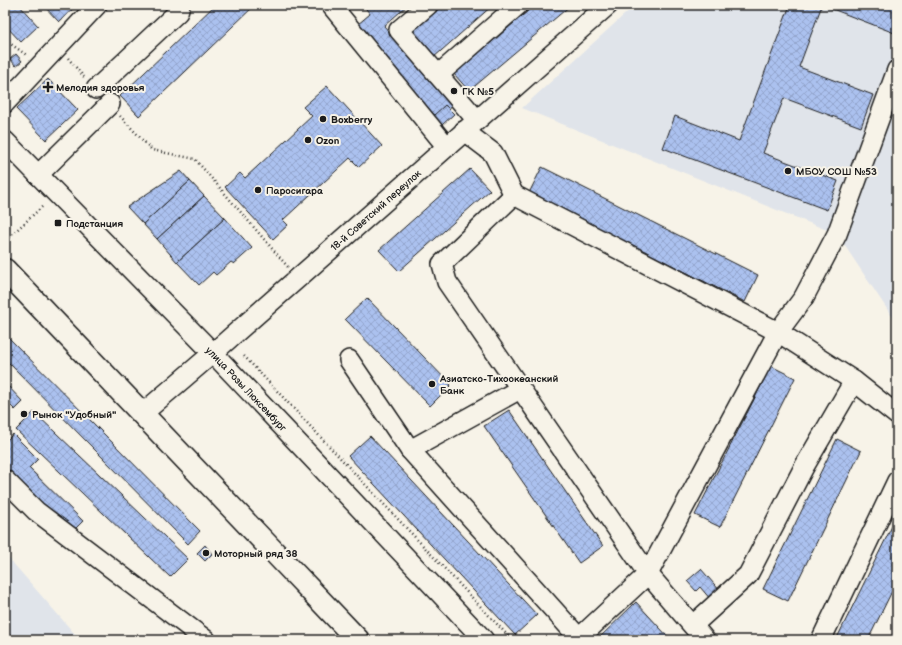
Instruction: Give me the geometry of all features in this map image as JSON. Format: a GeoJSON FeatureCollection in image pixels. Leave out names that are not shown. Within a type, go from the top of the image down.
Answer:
{"type":"FeatureCollection","features":[{"type":"Feature","properties":{"kind":"main road"},"geometry":{"type":"LineString","coordinates":[[5,270],[358,640]]}},
{"type":"Feature","properties":{"kind":"street"},"geometry":{"type":"LineString","coordinates":[[5,103],[97,5]]}},
{"type":"Feature","properties":{"kind":"street"},"geometry":{"type":"LineString","coordinates":[[96,89],[178,12],[180,5]]}},
{"type":"Feature","properties":{"kind":"street"},"geometry":{"type":"LineString","coordinates":[[331,5],[447,147]]}},
{"type":"Feature","properties":{"kind":"street"},"geometry":{"type":"LineString","coordinates":[[428,5],[400,30],[438,75],[470,125],[493,153],[514,195],[778,332],[854,382],[897,415]]}},
{"type":"Feature","properties":{"kind":"street"},"geometry":{"type":"LineString","coordinates":[[438,75],[518,5]]}},
{"type":"Feature","properties":{"kind":"street","name":"18-й Советский переулок"},"geometry":{"type":"LineString","coordinates":[[142,414],[608,5]]}},
{"type":"Feature","properties":{"kind":"street"},"geometry":{"type":"LineString","coordinates":[[349,360],[410,450],[578,639],[648,574],[778,332],[804,297],[838,234],[897,70]]}},
{"type":"Feature","properties":{"kind":"street"},"geometry":{"type":"LineString","coordinates":[[38,175],[110,104]]}},
{"type":"Feature","properties":{"kind":"street","name":"улица Розы Люксембург"},"geometry":{"type":"LineString","coordinates":[[5,141],[213,353],[484,640]]}},
{"type":"Feature","properties":{"kind":"street"},"geometry":{"type":"LineString","coordinates":[[514,195],[442,264],[447,282],[648,574],[705,640]]}},
{"type":"Feature","properties":{"kind":"street"},"geometry":{"type":"LineString","coordinates":[[693,625],[748,575],[804,467],[854,382]]}},
{"type":"Feature","properties":{"kind":"street"},"geometry":{"type":"LineString","coordinates":[[410,450],[520,388]]}},
{"type":"Feature","properties":{"kind":"street"},"geometry":{"type":"LineString","coordinates":[[5,480],[36,511],[206,640]]}},
{"type":"Feature","properties":{"kind":"street"},"geometry":{"type":"LineString","coordinates":[[821,640],[897,482]]}},
{"type":"Feature","properties":{"kind":"path"},"geometry":{"type":"LineString","coordinates":[[5,40],[30,58]]}},
{"type":"Feature","properties":{"kind":"path"},"geometry":{"type":"LineString","coordinates":[[58,48],[96,89]]}},
{"type":"Feature","properties":{"kind":"path"},"geometry":{"type":"LineString","coordinates":[[110,104],[152,150],[195,159],[298,278]]}},
{"type":"Feature","properties":{"kind":"path"},"geometry":{"type":"LineString","coordinates":[[6,240],[45,204]]}},
{"type":"Feature","properties":{"kind":"path"},"geometry":{"type":"LineString","coordinates":[[244,356],[512,640]]}},
{"type":"Feature","properties":{"kind":"shaded area","name":"МБОУ СОШ №53"},"geometry":{"type":"Polygon","coordinates":[[[635,5],[897,5],[897,324],[837,234],[522,108],[635,5]]]}},
{"type":"Feature","properties":{"kind":"shaded area"},"geometry":{"type":"Polygon","coordinates":[[[5,554],[80,640],[5,640],[5,554]]]}},
{"type":"Feature","properties":{"kind":"building"},"geometry":{"type":"Polygon","coordinates":[[[5,5],[19,5],[38,26],[21,42],[5,25],[5,5]]]}},
{"type":"Feature","properties":{"kind":"building"},"geometry":{"type":"Polygon","coordinates":[[[43,5],[77,5],[59,22],[43,5]]]}},
{"type":"Feature","properties":{"kind":"building"},"geometry":{"type":"Polygon","coordinates":[[[215,5],[255,5],[139,116],[120,96],[215,5]]]}},
{"type":"Feature","properties":{"kind":"building"},"geometry":{"type":"Polygon","coordinates":[[[363,5],[408,5],[384,26],[453,105],[437,118],[357,25],[370,14],[363,5]]]}},
{"type":"Feature","properties":{"kind":"building"},"geometry":{"type":"Polygon","coordinates":[[[441,5],[493,5],[433,58],[409,33],[441,5]]]}},
{"type":"Feature","properties":{"kind":"building"},"geometry":{"type":"Polygon","coordinates":[[[535,5],[571,5],[469,91],[454,74],[535,5]]]}},
{"type":"Feature","properties":{"kind":"building"},"geometry":{"type":"Polygon","coordinates":[[[790,5],[822,5],[799,67],[873,95],[861,127],[784,98],[763,153],[838,181],[827,210],[663,148],[675,116],[739,141],[790,5]]]}},
{"type":"Feature","properties":{"kind":"building"},"geometry":{"type":"Polygon","coordinates":[[[822,5],[897,5],[897,34],[822,5]]]}},
{"type":"Feature","properties":{"kind":"building"},"geometry":{"type":"Polygon","coordinates":[[[16,54],[22,61],[16,66],[10,59],[16,54]]]}},
{"type":"Feature","properties":{"kind":"building"},"geometry":{"type":"Polygon","coordinates":[[[48,79],[78,110],[46,140],[16,109],[48,79]]]}},
{"type":"Feature","properties":{"kind":"building"},"geometry":{"type":"Polygon","coordinates":[[[327,86],[382,146],[359,167],[350,158],[283,220],[288,225],[273,239],[225,187],[240,173],[245,178],[312,116],[303,107],[327,86]]]}},
{"type":"Feature","properties":{"kind":"building"},"geometry":{"type":"Polygon","coordinates":[[[445,105],[454,114],[442,125],[433,116],[445,105]]]}},
{"type":"Feature","properties":{"kind":"building"},"geometry":{"type":"Polygon","coordinates":[[[542,167],[758,275],[745,302],[529,193],[542,167]]]}},
{"type":"Feature","properties":{"kind":"building"},"geometry":{"type":"Polygon","coordinates":[[[470,169],[490,190],[399,271],[379,250],[470,169]]]}},
{"type":"Feature","properties":{"kind":"building"},"geometry":{"type":"Polygon","coordinates":[[[181,171],[190,181],[143,224],[127,207],[181,171]]]}},
{"type":"Feature","properties":{"kind":"building"},"geometry":{"type":"Polygon","coordinates":[[[190,181],[204,196],[157,239],[143,224],[190,181]]]}},
{"type":"Feature","properties":{"kind":"building"},"geometry":{"type":"Polygon","coordinates":[[[204,196],[225,218],[177,262],[157,239],[204,196]]]}},
{"type":"Feature","properties":{"kind":"building"},"geometry":{"type":"Polygon","coordinates":[[[225,218],[252,248],[234,264],[231,262],[216,275],[213,272],[199,285],[177,262],[225,218]]]}},
{"type":"Feature","properties":{"kind":"building"},"geometry":{"type":"Polygon","coordinates":[[[367,298],[451,385],[430,406],[345,319],[367,298]]]}},
{"type":"Feature","properties":{"kind":"building"},"geometry":{"type":"Polygon","coordinates":[[[5,334],[200,531],[188,544],[5,359],[5,334]]]}},
{"type":"Feature","properties":{"kind":"building"},"geometry":{"type":"Polygon","coordinates":[[[771,366],[795,378],[720,527],[695,515],[771,366]]]}},
{"type":"Feature","properties":{"kind":"building"},"geometry":{"type":"Polygon","coordinates":[[[5,383],[23,402],[15,410],[5,400],[5,383]]]}},
{"type":"Feature","properties":{"kind":"building"},"geometry":{"type":"Polygon","coordinates":[[[509,410],[603,546],[579,563],[484,426],[509,410]]]}},
{"type":"Feature","properties":{"kind":"building"},"geometry":{"type":"Polygon","coordinates":[[[34,412],[188,559],[170,577],[16,430],[34,412]]]}},
{"type":"Feature","properties":{"kind":"building"},"geometry":{"type":"Polygon","coordinates":[[[13,434],[38,459],[29,468],[83,521],[69,535],[5,472],[5,442],[13,434]]]}},
{"type":"Feature","properties":{"kind":"building"},"geometry":{"type":"Polygon","coordinates":[[[370,436],[537,615],[515,635],[348,456],[370,436]]]}},
{"type":"Feature","properties":{"kind":"building"},"geometry":{"type":"Polygon","coordinates":[[[837,439],[861,451],[788,601],[763,589],[837,439]]]}},
{"type":"Feature","properties":{"kind":"building"},"geometry":{"type":"Polygon","coordinates":[[[897,516],[897,581],[868,640],[836,640],[897,516]]]}},
{"type":"Feature","properties":{"kind":"building"},"geometry":{"type":"Polygon","coordinates":[[[205,545],[212,554],[205,561],[197,553],[205,545]]]}},
{"type":"Feature","properties":{"kind":"building"},"geometry":{"type":"Polygon","coordinates":[[[701,569],[721,592],[711,600],[700,587],[696,591],[687,581],[701,569]]]}},
{"type":"Feature","properties":{"kind":"building"},"geometry":{"type":"Polygon","coordinates":[[[636,602],[671,640],[597,640],[636,602]]]}},
{"type":"Feature","properties":{"kind":"place","name":"Мелодия здоровья"},"geometry":{"type":"Point","coordinates":[48,87]}},
{"type":"Feature","properties":{"kind":"place","name":"ГК №5"},"geometry":{"type":"Point","coordinates":[454,91]}},
{"type":"Feature","properties":{"kind":"place","name":"Boxberry"},"geometry":{"type":"Point","coordinates":[323,119]}},
{"type":"Feature","properties":{"kind":"place","name":"Ozon"},"geometry":{"type":"Point","coordinates":[308,140]}},
{"type":"Feature","properties":{"kind":"place","name":"МБОУ СОШ №53"},"geometry":{"type":"Point","coordinates":[788,171]}},
{"type":"Feature","properties":{"kind":"place","name":"Паросигара"},"geometry":{"type":"Point","coordinates":[258,190]}},
{"type":"Feature","properties":{"kind":"place","name":"Подстанция"},"geometry":{"type":"Point","coordinates":[58,223]}},
{"type":"Feature","properties":{"kind":"place","name":"Азиатско-Тихоокеанский Банк"},"geometry":{"type":"Point","coordinates":[432,384]}},
{"type":"Feature","properties":{"kind":"place","name":"Рынок \"Удобный\""},"geometry":{"type":"Point","coordinates":[24,414]}},
{"type":"Feature","properties":{"kind":"place","name":"Моторный ряд 38"},"geometry":{"type":"Point","coordinates":[206,553]}}]}
